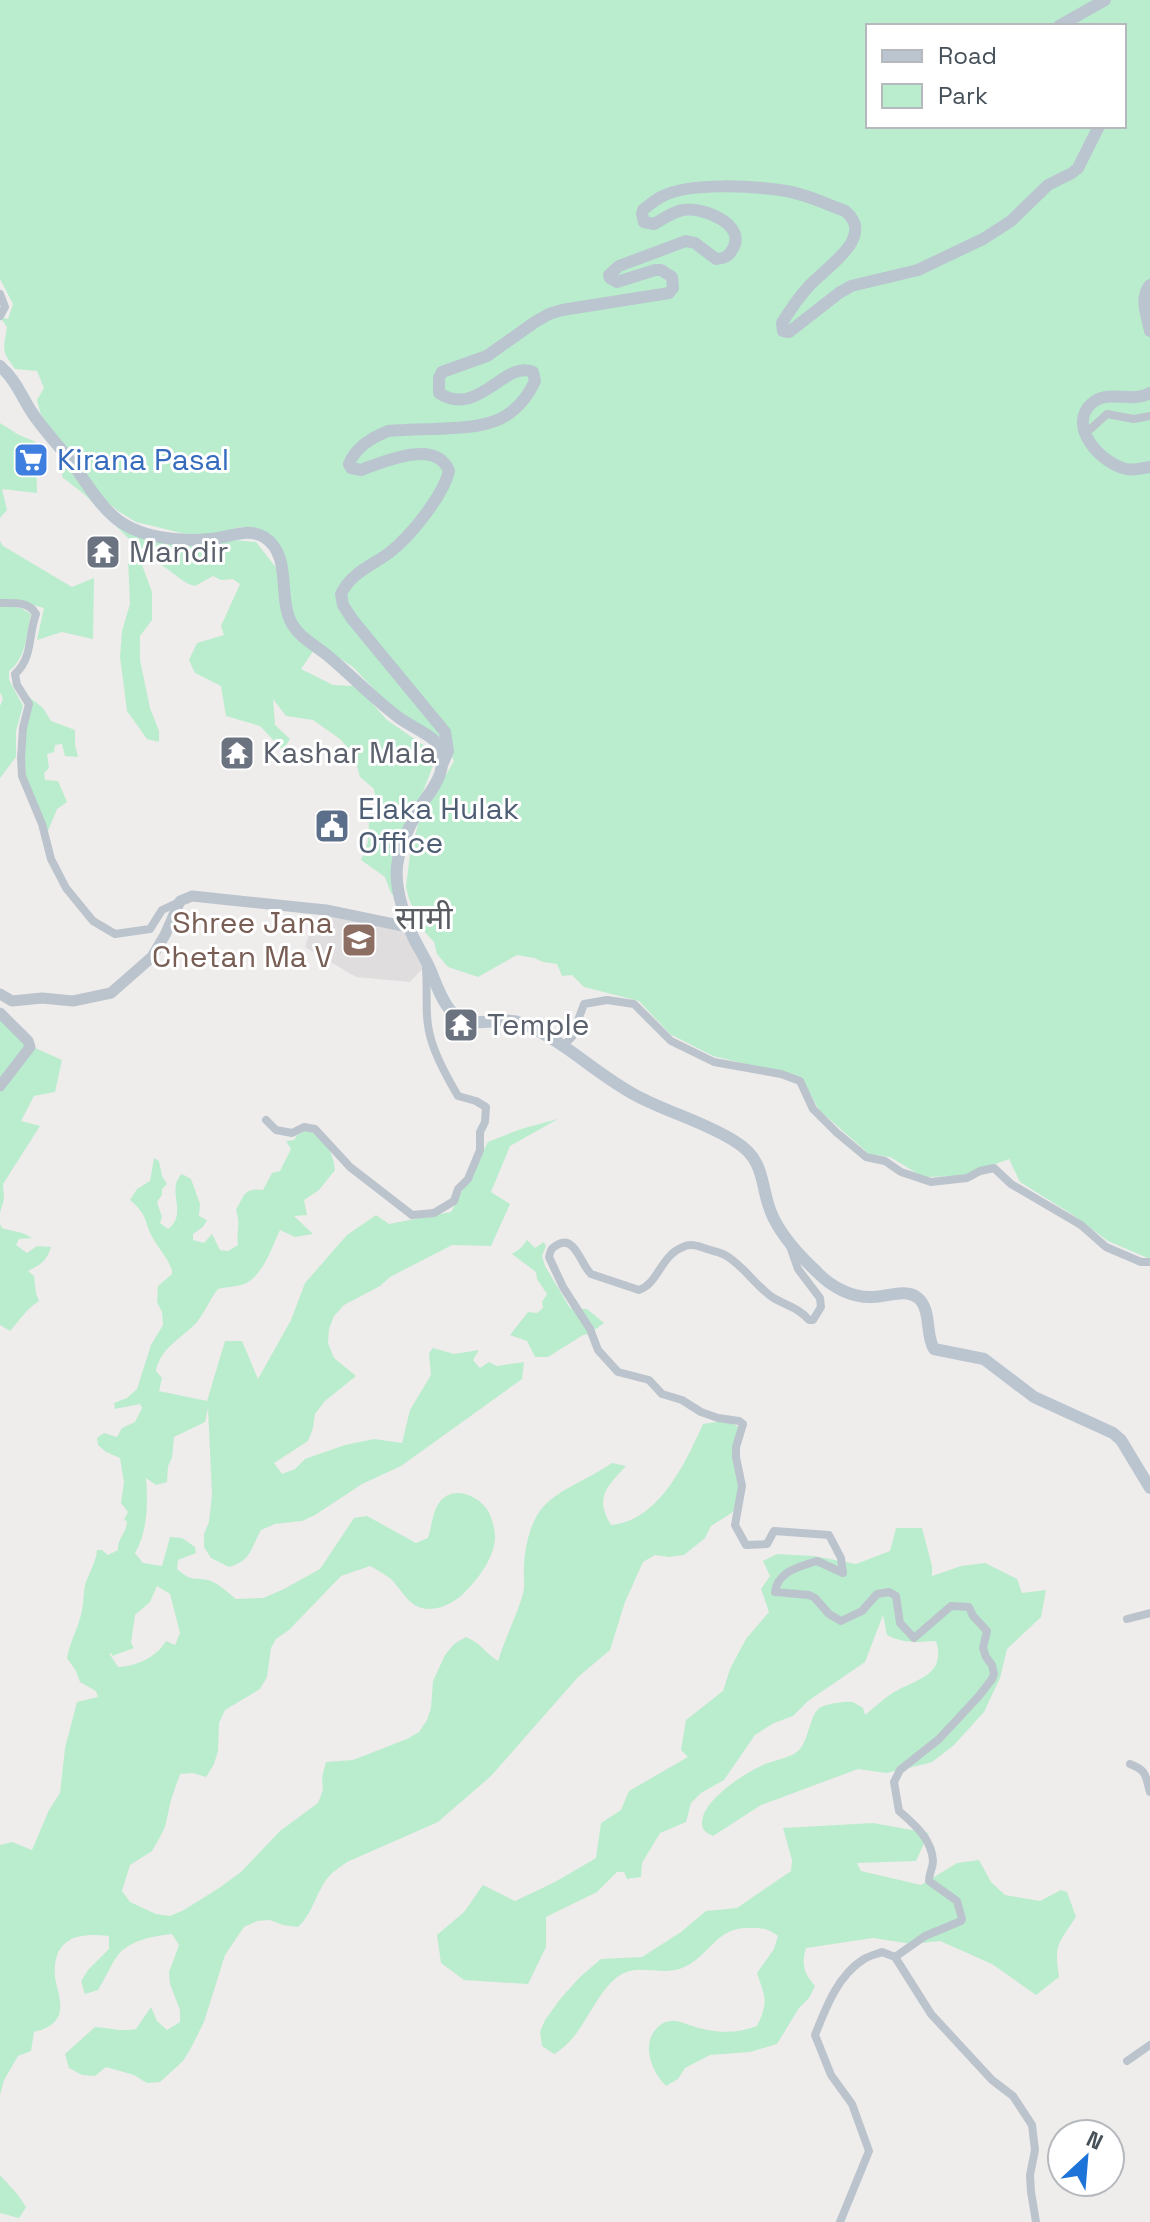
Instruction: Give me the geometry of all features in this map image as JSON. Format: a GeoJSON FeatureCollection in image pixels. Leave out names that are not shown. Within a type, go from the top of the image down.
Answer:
{"type":"FeatureCollection","features":[{"type":"Feature","properties":{"kind":"main road"},"geometry":{"type":"LineString","coordinates":[[1063,24],[1105,0]]}},
{"type":"Feature","properties":{"kind":"main road"},"geometry":{"type":"LineString","coordinates":[[1098,128],[1078,168],[1040,191],[1011,221],[983,239],[918,270],[851,286],[789,332],[783,331],[782,323],[811,284],[845,252],[856,230],[853,217],[837,208],[786,191],[707,187],[665,195],[643,210],[644,222],[654,224],[687,209],[706,213],[733,229],[736,237],[731,253],[716,259],[695,243],[686,241],[619,266],[609,275],[613,281],[622,282],[661,270],[672,277],[672,291],[549,314],[487,356],[442,372],[439,393],[447,398],[462,400],[518,371],[528,369],[533,372],[535,381],[512,412],[486,425],[388,431],[355,452],[349,464],[355,470],[412,453],[440,460],[449,471],[441,490],[413,529],[391,551],[355,575],[341,594],[343,605],[352,619],[445,732],[448,751],[440,774],[404,838],[397,882],[408,927],[452,1013],[460,1020],[473,1024],[513,1021],[564,1045],[605,1077],[628,1090],[739,1144],[759,1166],[773,1217],[818,1274],[845,1292],[859,1296],[914,1295],[925,1308],[930,1343],[934,1349],[984,1359],[1034,1397],[1113,1433],[1121,1440],[1150,1488]]}},
{"type":"Feature","properties":{"kind":"main road"},"geometry":{"type":"LineString","coordinates":[[1150,285],[1144,297],[1150,331]]}},
{"type":"Feature","properties":{"kind":"main road"},"geometry":{"type":"LineString","coordinates":[[0,366],[16,383],[32,412],[97,499],[120,522],[142,533],[158,536],[213,539],[252,533],[266,539],[279,557],[287,609],[291,623],[300,635],[398,718],[437,743],[442,765]]}},
{"type":"Feature","properties":{"kind":"main road"},"geometry":{"type":"LineString","coordinates":[[1150,393],[1136,398],[1098,398],[1086,409],[1083,422],[1090,444],[1118,467],[1130,471],[1150,467]]}},
{"type":"Feature","properties":{"kind":"street"},"geometry":{"type":"LineString","coordinates":[[0,294],[5,307],[0,316]]}},
{"type":"Feature","properties":{"kind":"street"},"geometry":{"type":"LineString","coordinates":[[1085,434],[1107,414],[1134,419],[1150,416]]}},
{"type":"Feature","properties":{"kind":"street"},"geometry":{"type":"LineString","coordinates":[[0,603],[26,604],[35,610],[28,657],[15,674],[17,685],[29,704],[22,743],[22,776],[42,824],[51,859],[66,888],[93,921],[115,934],[150,929],[162,910],[192,896],[326,910],[408,927]]}},
{"type":"Feature","properties":{"kind":"street"},"geometry":{"type":"LineString","coordinates":[[0,994],[12,1001],[42,998],[73,1001],[111,993],[152,957],[180,901]]}},
{"type":"Feature","properties":{"kind":"street"},"geometry":{"type":"LineString","coordinates":[[266,1120],[276,1130],[292,1133],[304,1127],[315,1129],[350,1167],[412,1215],[434,1213],[454,1201],[458,1189],[468,1179],[480,1150],[480,1132],[485,1122],[486,1107],[458,1096],[431,1040],[424,956]]}},
{"type":"Feature","properties":{"kind":"street"},"geometry":{"type":"LineString","coordinates":[[564,1045],[572,1037],[584,1004],[607,1000],[634,1004],[671,1041],[714,1062],[781,1074],[800,1081],[813,1109],[866,1157],[885,1161],[901,1172],[931,1182],[967,1178],[994,1168],[1011,1184],[1081,1225],[1106,1247],[1141,1262],[1150,1262]]}},
{"type":"Feature","properties":{"kind":"street"},"geometry":{"type":"LineString","coordinates":[[0,1013],[28,1041],[30,1047],[0,1086]]}},
{"type":"Feature","properties":{"kind":"street"},"geometry":{"type":"LineString","coordinates":[[789,1239],[798,1269],[822,1302],[813,1320],[767,1293],[726,1255],[699,1246],[686,1245],[673,1252],[650,1284],[639,1290],[591,1274],[569,1244],[554,1247],[549,1257],[563,1287],[590,1329],[598,1350],[618,1372],[649,1380],[662,1394],[682,1400],[701,1412],[743,1424],[736,1447],[742,1486],[735,1525],[746,1545],[767,1544],[774,1531],[829,1535],[841,1558],[843,1573],[815,1561],[784,1574],[776,1583],[775,1592],[809,1595],[841,1621],[862,1611],[877,1594],[889,1592],[896,1596],[900,1623],[914,1638],[951,1606],[969,1607],[987,1631],[983,1648],[992,1665],[992,1679],[939,1739],[900,1770],[894,1782],[899,1811],[919,1827],[932,1852],[933,1866],[929,1881],[957,1901],[962,1919],[925,1936],[895,1957]]}},
{"type":"Feature","properties":{"kind":"street"},"geometry":{"type":"LineString","coordinates":[[1127,1619],[1150,1613]]}},
{"type":"Feature","properties":{"kind":"street"},"geometry":{"type":"LineString","coordinates":[[1130,1764],[1145,1774],[1150,1792]]}},
{"type":"Feature","properties":{"kind":"street"},"geometry":{"type":"LineString","coordinates":[[840,2222],[869,2151],[852,2104],[831,2075],[815,2035],[828,2001],[846,1975],[864,1959],[882,1952],[895,1957],[931,2014],[992,2080],[1013,2096],[1032,2125],[1035,2150],[1030,2175],[1036,2222]]}},
{"type":"Feature","properties":{"kind":"street"},"geometry":{"type":"LineString","coordinates":[[1127,2061],[1150,2045]]}},
{"type":"Feature","properties":{"kind":"shaded area","name":"Shree Jana Chetan Ma V"},"geometry":{"type":"Polygon","coordinates":[[[323,912],[399,919],[424,967],[410,982],[356,977],[305,947],[311,929],[317,929],[323,912]]]}},
{"type":"Feature","properties":{"kind":"green space"},"geometry":{"type":"Polygon","coordinates":[[[0,0],[1150,0],[1150,1259],[1108,1241],[1020,1182],[1009,1159],[963,1176],[923,1177],[890,1157],[869,1154],[819,1110],[801,1077],[713,1056],[670,1034],[639,1001],[584,987],[572,975],[562,976],[557,964],[517,955],[478,977],[448,967],[423,930],[406,887],[410,854],[419,821],[454,761],[448,750],[388,704],[353,667],[318,644],[301,669],[333,685],[353,686],[361,691],[387,720],[432,751],[436,758],[401,835],[397,899],[385,877],[361,860],[368,842],[369,822],[377,808],[374,789],[360,777],[353,753],[340,739],[313,720],[286,716],[273,699],[275,725],[290,739],[283,750],[260,726],[226,716],[221,686],[195,673],[189,660],[197,643],[224,635],[221,626],[240,584],[233,579],[221,580],[213,576],[195,586],[158,564],[143,562],[152,592],[152,620],[140,636],[140,660],[150,708],[159,731],[159,742],[147,739],[127,711],[120,657],[122,631],[130,604],[128,559],[136,546],[84,494],[62,477],[63,468],[67,464],[130,531],[256,542],[278,570],[286,570],[286,559],[281,549],[251,528],[240,527],[207,536],[194,536],[136,522],[105,500],[86,476],[82,463],[49,429],[40,412],[37,400],[44,388],[37,371],[15,369],[7,357],[4,349],[7,327],[0,317],[8,319],[13,304],[0,279],[0,0]]]}},
{"type":"Feature","properties":{"kind":"green space"},"geometry":{"type":"Polygon","coordinates":[[[0,423],[36,442],[37,493],[2,489],[7,510],[0,518],[0,423]]]}},
{"type":"Feature","properties":{"kind":"green space"},"geometry":{"type":"Polygon","coordinates":[[[0,541],[3,546],[72,587],[94,578],[93,639],[62,632],[37,640],[44,608],[13,599],[0,599],[0,541]]]}},
{"type":"Feature","properties":{"kind":"green space"},"geometry":{"type":"Polygon","coordinates":[[[9,606],[31,614],[23,652],[9,671],[9,680],[23,706],[16,731],[16,757],[0,778],[0,706],[3,699],[0,692],[0,607],[9,606]]]}},
{"type":"Feature","properties":{"kind":"green space"},"geometry":{"type":"Polygon","coordinates":[[[29,697],[43,708],[51,721],[75,730],[78,757],[65,756],[62,744],[55,745],[54,752],[47,754],[49,768],[44,773],[45,780],[58,781],[67,802],[57,809],[47,833],[26,782],[24,743],[29,697]]]}},
{"type":"Feature","properties":{"kind":"green space"},"geometry":{"type":"Polygon","coordinates":[[[0,1019],[22,1042],[62,1060],[55,1092],[34,1096],[21,1121],[40,1126],[3,1184],[4,1199],[0,1213],[0,1019]]]}},
{"type":"Feature","properties":{"kind":"green space"},"geometry":{"type":"Polygon","coordinates":[[[558,1119],[510,1146],[491,1192],[510,1204],[491,1246],[452,1245],[344,1305],[334,1316],[328,1343],[334,1358],[356,1376],[325,1401],[315,1414],[308,1441],[274,1463],[282,1474],[295,1469],[305,1459],[345,1445],[374,1439],[402,1443],[410,1410],[431,1375],[429,1353],[433,1348],[454,1354],[479,1350],[473,1360],[480,1368],[489,1362],[497,1366],[524,1362],[522,1379],[401,1466],[362,1484],[302,1521],[275,1524],[261,1530],[246,1557],[229,1567],[211,1558],[204,1547],[212,1495],[208,1408],[205,1422],[174,1437],[167,1482],[156,1485],[146,1478],[145,1526],[135,1553],[143,1563],[162,1566],[170,1537],[182,1538],[195,1547],[196,1553],[178,1560],[177,1569],[186,1576],[212,1581],[236,1599],[263,1598],[320,1569],[354,1518],[367,1516],[416,1543],[428,1538],[439,1503],[456,1493],[475,1498],[490,1514],[495,1537],[489,1559],[462,1595],[434,1609],[413,1603],[391,1579],[370,1566],[341,1576],[289,1630],[276,1639],[271,1648],[267,1677],[260,1689],[225,1710],[219,1723],[218,1751],[206,1777],[193,1773],[180,1774],[165,1827],[152,1851],[130,1865],[122,1891],[130,1902],[156,1914],[170,1916],[184,1910],[241,1872],[280,1831],[318,1803],[323,1790],[326,1762],[353,1760],[419,1732],[431,1708],[433,1681],[454,1644],[466,1637],[498,1661],[523,1593],[526,1550],[532,1527],[543,1507],[566,1489],[612,1463],[626,1466],[608,1487],[603,1500],[611,1525],[628,1521],[643,1513],[669,1487],[703,1424],[727,1422],[739,1428],[740,1485],[733,1512],[711,1526],[705,1538],[684,1555],[655,1555],[643,1562],[625,1602],[610,1650],[578,1677],[491,1776],[438,1822],[339,1868],[326,1880],[298,1927],[270,1920],[257,1921],[244,1927],[225,1955],[204,2022],[191,2048],[183,2061],[160,2082],[147,2083],[134,2075],[106,2067],[95,2076],[82,2075],[69,2068],[65,2054],[95,2027],[136,2029],[151,2007],[157,2021],[167,2030],[180,2022],[180,2010],[169,1972],[179,1945],[172,1934],[136,1942],[118,1955],[98,1990],[85,1994],[81,1981],[109,1949],[109,1936],[87,1935],[69,1940],[62,1946],[55,1964],[59,2015],[55,2022],[34,2032],[31,2051],[18,2056],[4,2080],[0,2095],[0,1845],[12,1842],[32,1850],[60,1793],[65,1748],[77,1702],[98,1697],[96,1691],[80,1682],[67,1658],[97,1550],[108,1555],[118,1550],[127,1525],[124,1520],[128,1512],[121,1503],[124,1482],[120,1458],[106,1452],[98,1445],[97,1438],[104,1433],[117,1437],[122,1428],[135,1422],[142,1408],[140,1404],[115,1409],[114,1403],[127,1398],[137,1389],[151,1345],[163,1325],[157,1302],[158,1286],[172,1274],[143,1215],[130,1200],[137,1189],[150,1181],[154,1158],[159,1161],[167,1184],[157,1202],[162,1217],[160,1223],[168,1229],[174,1223],[177,1216],[177,1180],[182,1174],[191,1179],[200,1204],[199,1216],[207,1220],[193,1234],[193,1240],[204,1243],[212,1234],[220,1250],[228,1251],[238,1245],[236,1210],[248,1191],[263,1190],[272,1173],[280,1171],[291,1149],[286,1141],[294,1140],[307,1130],[323,1141],[332,1157],[335,1170],[319,1190],[304,1200],[307,1215],[294,1216],[313,1234],[295,1237],[280,1230],[257,1275],[244,1284],[218,1289],[197,1322],[167,1350],[158,1363],[156,1371],[162,1378],[159,1391],[207,1401],[225,1341],[242,1341],[258,1379],[291,1320],[305,1283],[347,1235],[376,1215],[389,1224],[451,1212],[488,1142],[558,1119]],[[157,1586],[150,1602],[135,1615],[131,1643],[134,1648],[112,1656],[109,1653],[118,1667],[145,1660],[166,1641],[175,1645],[180,1633],[170,1594],[157,1586]]]}},
{"type":"Feature","properties":{"kind":"green space"},"geometry":{"type":"Polygon","coordinates":[[[0,1224],[2,1228],[32,1238],[19,1239],[16,1245],[27,1253],[37,1246],[51,1247],[42,1262],[28,1271],[34,1276],[39,1301],[10,1331],[0,1325],[0,1224]]]}},
{"type":"Feature","properties":{"kind":"green space"},"geometry":{"type":"Polygon","coordinates":[[[527,1240],[535,1248],[544,1242],[546,1246],[542,1256],[545,1266],[570,1308],[587,1309],[604,1323],[548,1357],[535,1357],[527,1341],[510,1335],[528,1312],[537,1313],[543,1308],[542,1302],[547,1294],[536,1272],[512,1254],[527,1240]]]}},
{"type":"Feature","properties":{"kind":"green space"},"geometry":{"type":"Polygon","coordinates":[[[896,1528],[922,1528],[932,1576],[961,1566],[985,1563],[1017,1579],[1022,1593],[1046,1590],[1041,1617],[1007,1649],[1000,1678],[984,1712],[954,1745],[932,1762],[886,1773],[858,1769],[761,1805],[713,1836],[703,1829],[706,1809],[728,1786],[767,1763],[798,1751],[814,1715],[821,1707],[852,1702],[863,1708],[865,1715],[891,1694],[933,1670],[938,1653],[936,1641],[893,1638],[887,1635],[883,1615],[865,1662],[808,1701],[793,1716],[755,1735],[724,1780],[701,1793],[691,1803],[686,1822],[660,1833],[642,1863],[641,1877],[627,1879],[624,1872],[617,1872],[597,1892],[546,1917],[546,1947],[528,1984],[464,1980],[441,1963],[437,1935],[464,1912],[483,1885],[515,1901],[596,1858],[601,1823],[621,1810],[629,1791],[688,1757],[681,1750],[686,1720],[723,1691],[730,1669],[746,1639],[769,1612],[761,1589],[770,1576],[763,1561],[777,1554],[814,1556],[856,1564],[890,1551],[896,1528]]]}},
{"type":"Feature","properties":{"kind":"green space"},"geometry":{"type":"Polygon","coordinates":[[[873,1823],[929,1833],[916,1861],[857,1863],[861,1871],[921,1885],[957,1863],[979,1860],[991,1882],[1005,1895],[1040,1901],[1061,1890],[1067,1892],[1076,1917],[1059,1945],[1059,1977],[1036,1995],[992,1964],[940,1941],[912,1944],[873,1938],[806,1948],[804,1968],[815,1986],[777,2044],[750,2052],[710,2055],[685,2068],[678,2079],[666,2086],[654,2068],[649,2052],[649,2042],[662,2024],[674,2021],[726,2032],[757,2026],[761,2018],[764,2000],[757,1973],[774,1949],[778,1936],[761,1928],[738,1929],[720,1937],[700,1957],[682,1968],[624,1973],[607,1987],[564,2047],[554,2054],[542,2046],[540,2032],[545,2020],[580,1977],[601,1959],[642,1957],[681,1932],[706,1911],[737,1908],[791,1871],[792,1860],[783,1828],[873,1823]]]}},
{"type":"Feature","properties":{"kind":"green space"},"geometry":{"type":"Polygon","coordinates":[[[0,2175],[26,2207],[19,2218],[0,2213],[0,2175]]]}},
{"type":"Feature","properties":{"kind":"place","name":"Kirana Pasal"},"geometry":{"type":"Point","coordinates":[31,460]}},
{"type":"Feature","properties":{"kind":"place","name":"Mandir"},"geometry":{"type":"Point","coordinates":[103,552]}},
{"type":"Feature","properties":{"kind":"place","name":"Kashar Mala"},"geometry":{"type":"Point","coordinates":[237,753]}},
{"type":"Feature","properties":{"kind":"place","name":"Elaka Hulak Office"},"geometry":{"type":"Point","coordinates":[332,826]}},
{"type":"Feature","properties":{"kind":"place","name":"Shree Jana Chetan Ma V"},"geometry":{"type":"Point","coordinates":[359,940]}},
{"type":"Feature","properties":{"kind":"place","name":"Temple"},"geometry":{"type":"Point","coordinates":[461,1025]}},
{"type":"Feature","properties":{"kind":"district","name":"सामी"},"geometry":{"type":"Point","coordinates":[424,918]}}]}
